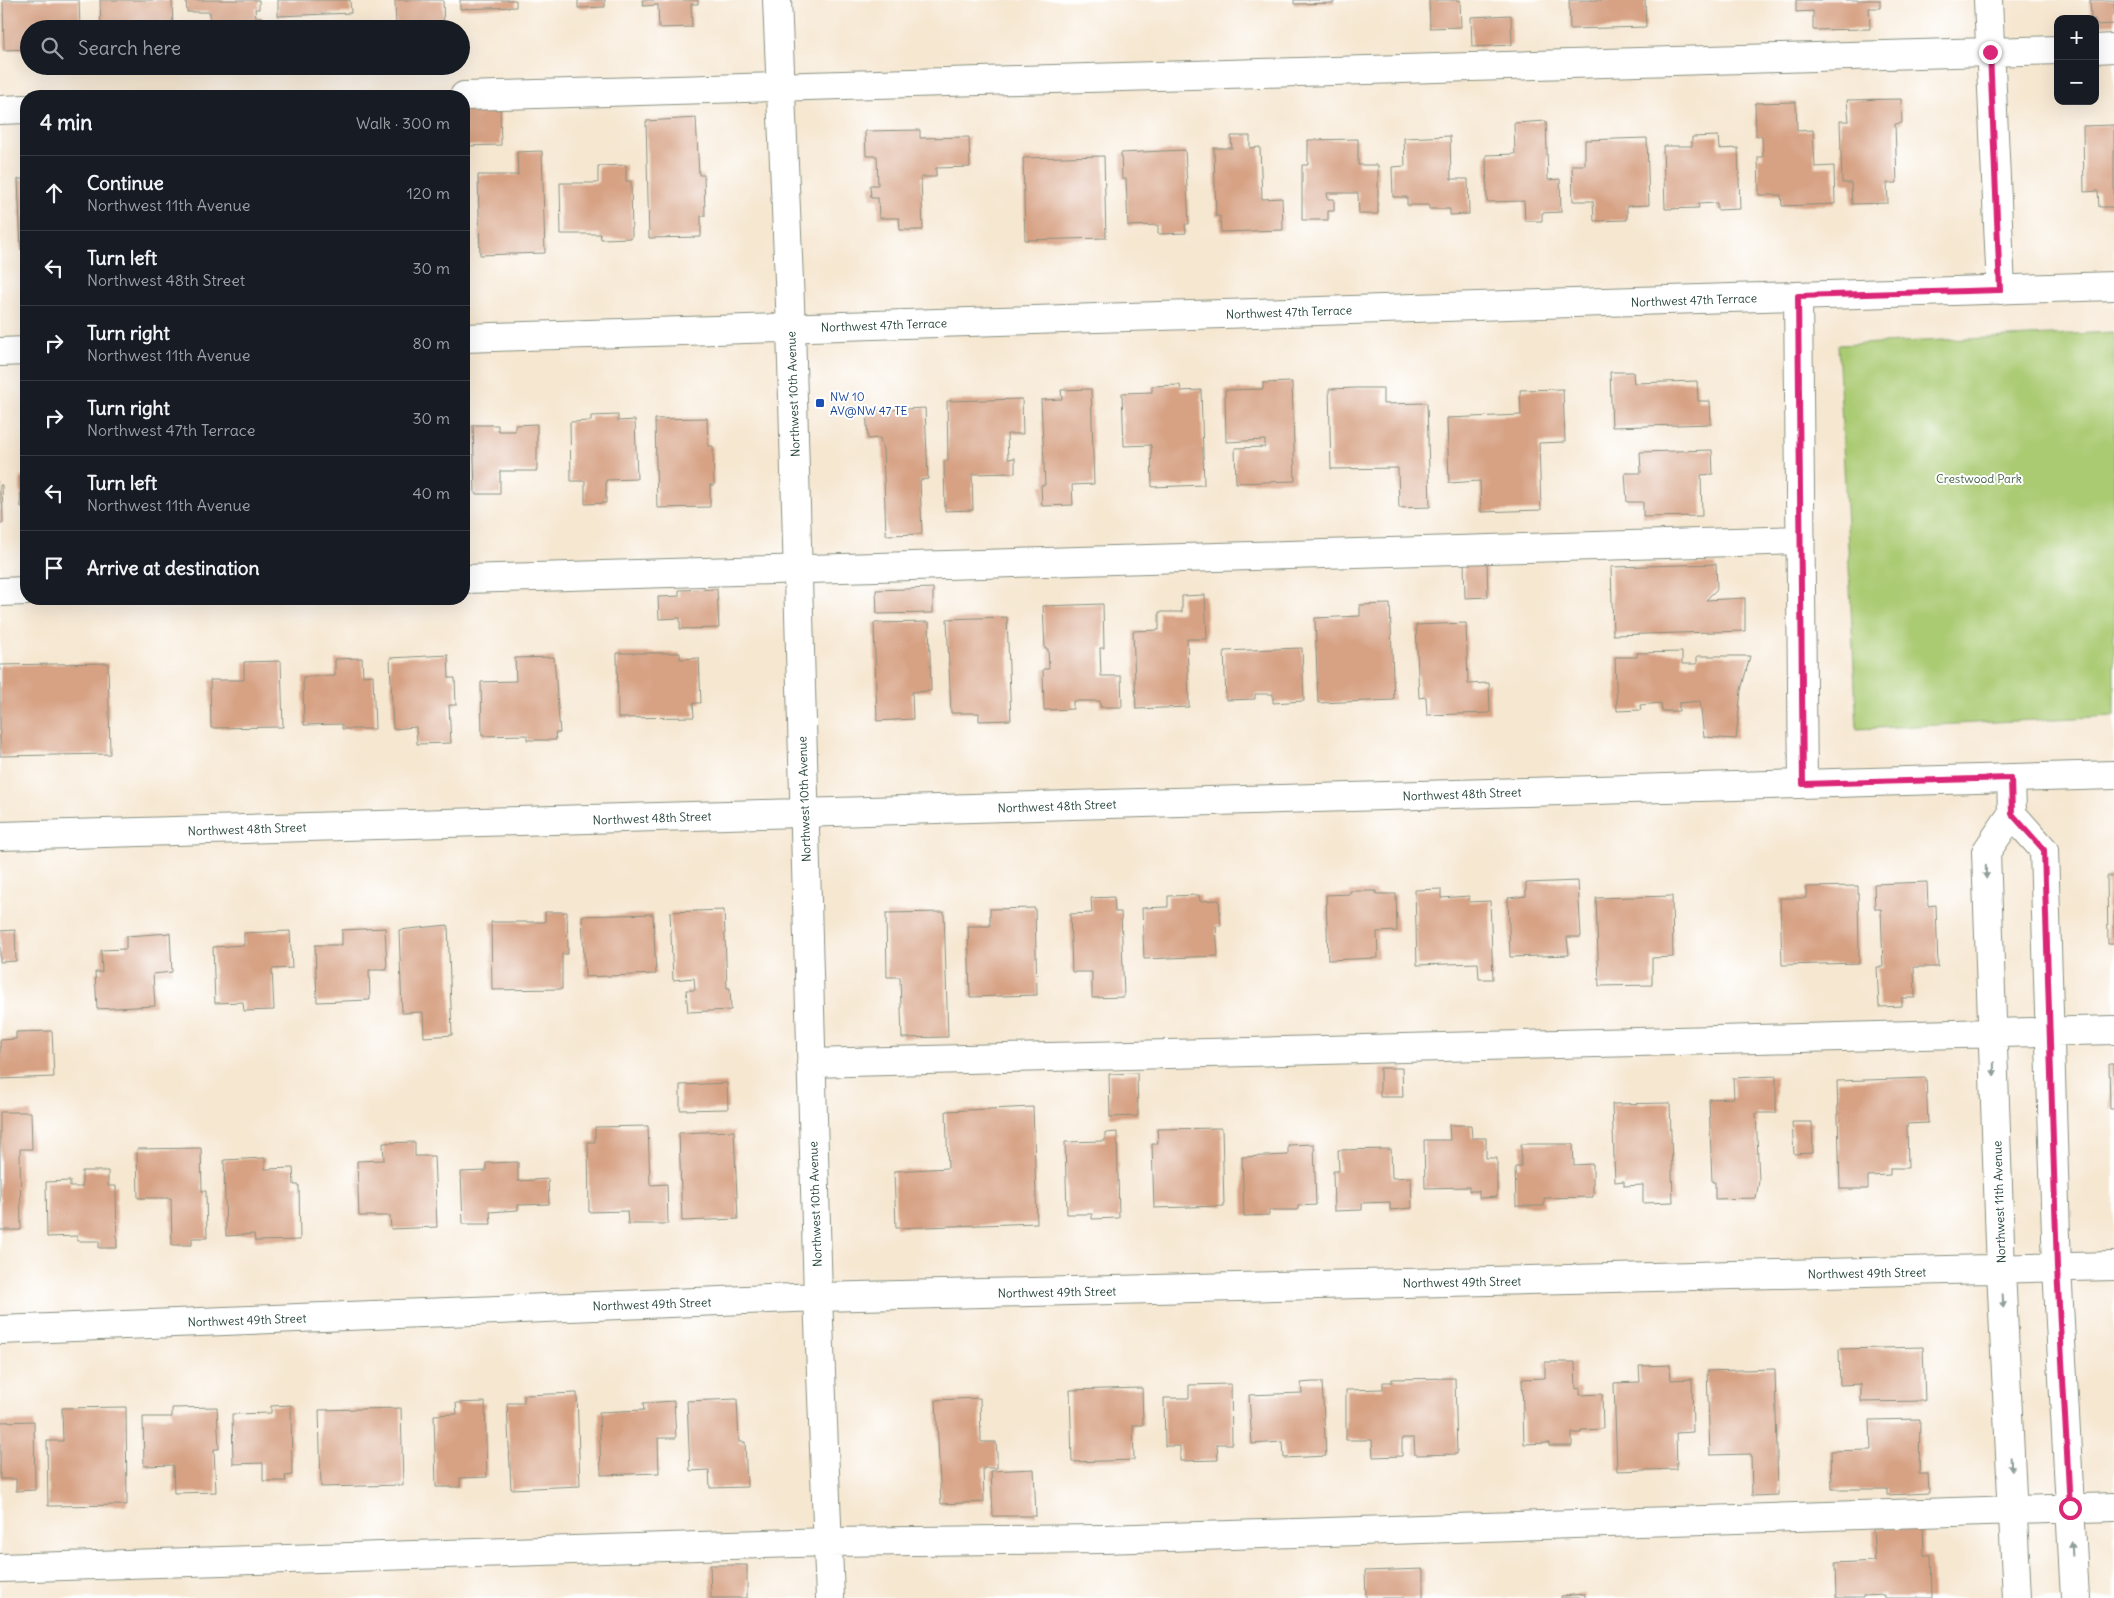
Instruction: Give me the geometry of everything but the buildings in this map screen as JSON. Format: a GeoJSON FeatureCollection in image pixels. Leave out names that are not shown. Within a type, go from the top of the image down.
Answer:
{"type":"FeatureCollection","features":[{"type":"Feature","properties":{"kind":"street","name":"Northwest 10th Avenue"},"geometry":{"type":"LineString","coordinates":[[777,0],[791,327],[818,1297],[830,1598]]}},
{"type":"Feature","properties":{"kind":"street"},"geometry":{"type":"LineString","coordinates":[[1988,0],[2000,290]]}},
{"type":"Feature","properties":{"kind":"street"},"geometry":{"type":"LineString","coordinates":[[2099,49],[2114,48]]}},
{"type":"Feature","properties":{"kind":"street"},"geometry":{"type":"LineString","coordinates":[[470,96],[2054,50]]}},
{"type":"Feature","properties":{"kind":"street"},"geometry":{"type":"LineString","coordinates":[[0,110],[20,109]]}},
{"type":"Feature","properties":{"kind":"street","name":"Northwest 47th Terrace"},"geometry":{"type":"LineString","coordinates":[[470,338],[2114,286]]}},
{"type":"Feature","properties":{"kind":"street"},"geometry":{"type":"LineString","coordinates":[[1798,296],[1803,784]]}},
{"type":"Feature","properties":{"kind":"street"},"geometry":{"type":"LineString","coordinates":[[0,352],[20,351]]}},
{"type":"Feature","properties":{"kind":"street"},"geometry":{"type":"LineString","coordinates":[[470,579],[1801,540]]}},
{"type":"Feature","properties":{"kind":"street"},"geometry":{"type":"LineString","coordinates":[[0,592],[20,591]]}},
{"type":"Feature","properties":{"kind":"street","name":"Northwest 48th Street"},"geometry":{"type":"LineString","coordinates":[[0,836],[2114,775]]}},
{"type":"Feature","properties":{"kind":"street"},"geometry":{"type":"LineString","coordinates":[[2011,778],[2012,814],[2044,850],[2057,1268],[2074,1598]]}},
{"type":"Feature","properties":{"kind":"street","name":"Northwest 11th Avenue"},"geometry":{"type":"LineString","coordinates":[[2012,814],[1986,852],[2001,1270],[2017,1598]]}},
{"type":"Feature","properties":{"kind":"street"},"geometry":{"type":"LineString","coordinates":[[811,1063],[2114,1030]]}},
{"type":"Feature","properties":{"kind":"street","name":"Northwest 49th Street"},"geometry":{"type":"LineString","coordinates":[[0,1330],[818,1297],[2114,1266]]}},
{"type":"Feature","properties":{"kind":"street"},"geometry":{"type":"LineString","coordinates":[[0,1568],[828,1542],[1103,1539],[2114,1507]]}},
{"type":"Feature","properties":{"kind":"green space","name":"Crestwood Park"},"geometry":{"type":"Polygon","coordinates":[[[2114,332],[2114,716],[1857,729],[1838,345],[2114,332]]]}},
{"type":"Feature","properties":{"kind":"place","name":"NW 10 AV@NW 47 TE"},"geometry":{"type":"Point","coordinates":[820,403]}},
{"type":"Feature","properties":{"kind":"route"},"geometry":{"type":"LineString","coordinates":[[1990,52],[2000,290],[1798,296],[1803,784],[2011,778],[2012,814],[2044,850],[2057,1268],[2070,1508]]}}]}
